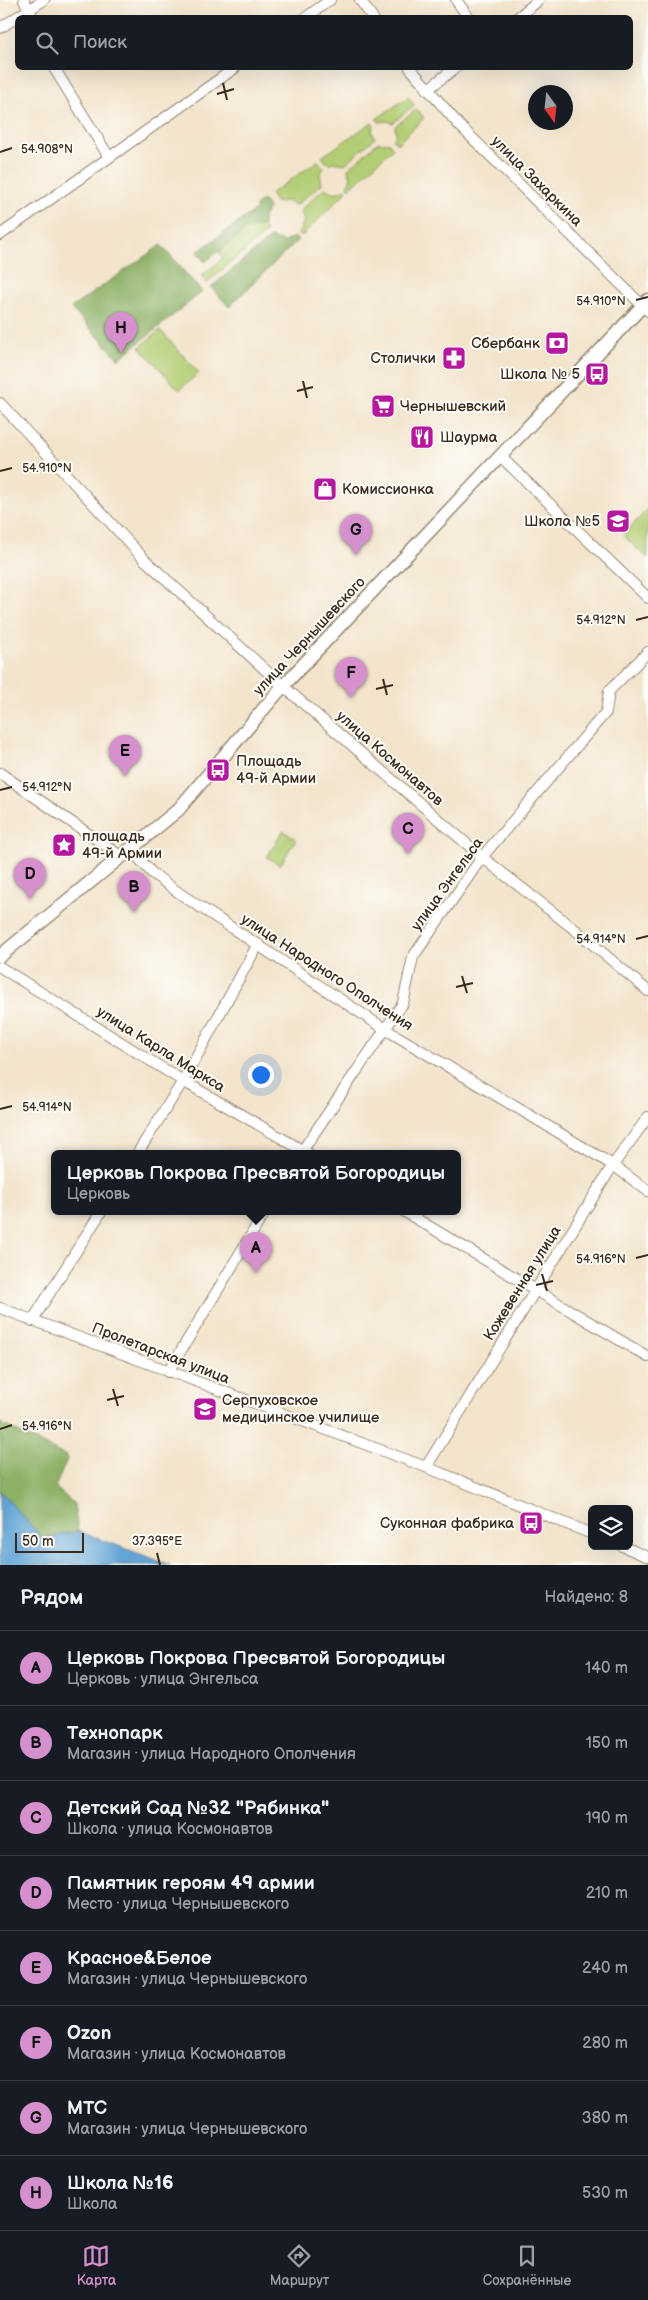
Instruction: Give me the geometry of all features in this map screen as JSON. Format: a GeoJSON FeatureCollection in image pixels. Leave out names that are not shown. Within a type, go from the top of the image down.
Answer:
{"type":"FeatureCollection","features":[{"type":"Feature","properties":{"kind":"main road","name":"улица Чернышевского"},"geometry":{"type":"LineString","coordinates":[[0,956],[178,810],[283,686],[646,306]]}},
{"type":"Feature","properties":{"kind":"street"},"geometry":{"type":"LineString","coordinates":[[29,9],[44,0]]}},
{"type":"Feature","properties":{"kind":"street"},"geometry":{"type":"LineString","coordinates":[[309,15],[330,0]]}},
{"type":"Feature","properties":{"kind":"street"},"geometry":{"type":"LineString","coordinates":[[360,0],[371,15]]}},
{"type":"Feature","properties":{"kind":"street"},"geometry":{"type":"LineString","coordinates":[[456,0],[467,15]]}},
{"type":"Feature","properties":{"kind":"street"},"geometry":{"type":"LineString","coordinates":[[521,15],[539,0]]}},
{"type":"Feature","properties":{"kind":"street"},"geometry":{"type":"LineString","coordinates":[[0,28],[15,18]]}},
{"type":"Feature","properties":{"kind":"street"},"geometry":{"type":"LineString","coordinates":[[55,70],[109,157]]}},
{"type":"Feature","properties":{"kind":"street"},"geometry":{"type":"LineString","coordinates":[[0,235],[232,70]]}},
{"type":"Feature","properties":{"kind":"street","name":"улица Захаркина"},"geometry":{"type":"LineString","coordinates":[[412,70],[459,125],[646,306]]}},
{"type":"Feature","properties":{"kind":"street"},"geometry":{"type":"LineString","coordinates":[[427,90],[452,70]]}},
{"type":"Feature","properties":{"kind":"street","name":"улица Космонавтов"},"geometry":{"type":"LineString","coordinates":[[0,403],[145,560],[283,686],[482,858],[578,932],[648,992]]}},
{"type":"Feature","properties":{"kind":"street"},"geometry":{"type":"LineString","coordinates":[[501,457],[648,598]]}},
{"type":"Feature","properties":{"kind":"street","name":"улица Энгельса"},"geometry":{"type":"LineString","coordinates":[[305,1150],[403,1003],[413,957],[482,858],[606,712],[609,692],[648,652]]}},
{"type":"Feature","properties":{"kind":"street","name":"улица Народного Ополчения"},"geometry":{"type":"LineString","coordinates":[[0,773],[122,857],[135,854],[152,873],[182,895],[385,1029],[613,1165],[648,1191]]}},
{"type":"Feature","properties":{"kind":"street"},"geometry":{"type":"LineString","coordinates":[[140,1150],[183,1081],[258,944]]}},
{"type":"Feature","properties":{"kind":"street","name":"улица Карла Маркса"},"geometry":{"type":"LineString","coordinates":[[0,966],[183,1081],[298,1150]]}},
{"type":"Feature","properties":{"kind":"street","name":"Кожевенная улица"},"geometry":{"type":"LineString","coordinates":[[426,1467],[613,1165],[648,1117]]}},
{"type":"Feature","properties":{"kind":"street"},"geometry":{"type":"LineString","coordinates":[[32,1321],[99,1215]]}},
{"type":"Feature","properties":{"kind":"street"},"geometry":{"type":"LineString","coordinates":[[168,1372],[263,1215]]}},
{"type":"Feature","properties":{"kind":"street"},"geometry":{"type":"LineString","coordinates":[[410,1215],[648,1357]]}},
{"type":"Feature","properties":{"kind":"street","name":"Пролетарская улица"},"geometry":{"type":"LineString","coordinates":[[0,1308],[426,1467],[588,1532]]}},
{"type":"Feature","properties":{"kind":"street"},"geometry":{"type":"LineString","coordinates":[[633,1550],[647,1555]]}},
{"type":"Feature","properties":{"kind":"green space"},"geometry":{"type":"Polygon","coordinates":[[[408,97],[414,105],[393,123],[387,121],[379,122],[376,119],[408,97]]]}},
{"type":"Feature","properties":{"kind":"green space"},"geometry":{"type":"Polygon","coordinates":[[[417,109],[424,118],[397,144],[393,139],[396,135],[395,126],[417,109]]]}},
{"type":"Feature","properties":{"kind":"green space"},"geometry":{"type":"Polygon","coordinates":[[[372,122],[374,126],[372,132],[375,138],[345,164],[333,162],[328,164],[322,157],[372,122]]]}},
{"type":"Feature","properties":{"kind":"green space"},"geometry":{"type":"Polygon","coordinates":[[[378,142],[389,143],[393,148],[350,188],[348,186],[351,177],[348,169],[378,142]]]}},
{"type":"Feature","properties":{"kind":"green space"},"geometry":{"type":"Polygon","coordinates":[[[318,161],[324,168],[320,174],[322,184],[296,205],[285,201],[276,203],[270,194],[318,161]]]}},
{"type":"Feature","properties":{"kind":"green space"},"geometry":{"type":"Polygon","coordinates":[[[325,188],[334,192],[344,189],[347,191],[302,236],[298,233],[302,228],[303,222],[300,210],[325,188]]]}},
{"type":"Feature","properties":{"kind":"green space"},"geometry":{"type":"Polygon","coordinates":[[[263,200],[269,208],[263,217],[263,225],[247,228],[205,262],[197,252],[257,209],[255,206],[263,200]]]}},
{"type":"Feature","properties":{"kind":"green space"},"geometry":{"type":"Polygon","coordinates":[[[263,225],[266,233],[207,283],[201,276],[223,258],[219,252],[247,228],[263,225]]]}},
{"type":"Feature","properties":{"kind":"green space"},"geometry":{"type":"Polygon","coordinates":[[[294,237],[298,240],[229,307],[211,287],[270,238],[284,242],[294,237]]]}},
{"type":"Feature","properties":{"kind":"green space"},"geometry":{"type":"Polygon","coordinates":[[[161,245],[202,292],[119,359],[71,308],[161,245]]]}},
{"type":"Feature","properties":{"kind":"green space"},"geometry":{"type":"Polygon","coordinates":[[[160,330],[199,373],[179,390],[140,347],[160,330]]]}},
{"type":"Feature","properties":{"kind":"green space"},"geometry":{"type":"Polygon","coordinates":[[[648,509],[648,557],[647,558],[623,535],[648,509]]]}},
{"type":"Feature","properties":{"kind":"green space"},"geometry":{"type":"Polygon","coordinates":[[[283,831],[296,839],[280,865],[267,857],[283,831]]]}},
{"type":"Feature","properties":{"kind":"green space"},"geometry":{"type":"Polygon","coordinates":[[[0,1423],[68,1457],[55,1487],[74,1504],[78,1531],[43,1539],[0,1491],[0,1423]]]}},
{"type":"Feature","properties":{"kind":"water"},"geometry":{"type":"Polygon","coordinates":[[[0,1491],[43,1539],[78,1531],[170,1565],[0,1565],[0,1491]]]}},
{"type":"Feature","properties":{"kind":"place","name":"Сбербанк"},"geometry":{"type":"Point","coordinates":[557,343]}},
{"type":"Feature","properties":{"kind":"place","name":"Школа №16"},"geometry":{"type":"Point","coordinates":[121,353]}},
{"type":"Feature","properties":{"kind":"place","name":"Столички"},"geometry":{"type":"Point","coordinates":[454,358]}},
{"type":"Feature","properties":{"kind":"place","name":"Школа № 5"},"geometry":{"type":"Point","coordinates":[597,374]}},
{"type":"Feature","properties":{"kind":"place","name":"Чернышевский"},"geometry":{"type":"Point","coordinates":[383,406]}},
{"type":"Feature","properties":{"kind":"place","name":"Шаурма"},"geometry":{"type":"Point","coordinates":[422,437]}},
{"type":"Feature","properties":{"kind":"place","name":"Комиссионка"},"geometry":{"type":"Point","coordinates":[325,489]}},
{"type":"Feature","properties":{"kind":"place","name":"Школа №5"},"geometry":{"type":"Point","coordinates":[618,521]}},
{"type":"Feature","properties":{"kind":"place","name":"МТС"},"geometry":{"type":"Point","coordinates":[356,555]}},
{"type":"Feature","properties":{"kind":"place","name":"Ozon"},"geometry":{"type":"Point","coordinates":[351,698]}},
{"type":"Feature","properties":{"kind":"place","name":"Площадь 49-й Армии"},"geometry":{"type":"Point","coordinates":[218,770]}},
{"type":"Feature","properties":{"kind":"place","name":"Красное&Белое"},"geometry":{"type":"Point","coordinates":[125,776]}},
{"type":"Feature","properties":{"kind":"place","name":"площадь 49-й Армии"},"geometry":{"type":"Point","coordinates":[64,845]}},
{"type":"Feature","properties":{"kind":"place","name":"Детский Сад №32 \"Рябинка\""},"geometry":{"type":"Point","coordinates":[408,854]}},
{"type":"Feature","properties":{"kind":"place","name":"Памятник героям 49 армии"},"geometry":{"type":"Point","coordinates":[30,899]}},
{"type":"Feature","properties":{"kind":"place","name":"Технопарк"},"geometry":{"type":"Point","coordinates":[134,912]}},
{"type":"Feature","properties":{"kind":"place","name":"Церковь Покрова Пресвятой Богородицы"},"geometry":{"type":"Point","coordinates":[256,1273]}},
{"type":"Feature","properties":{"kind":"place","name":"Серпуховское медицинское училище"},"geometry":{"type":"Point","coordinates":[205,1409]}},
{"type":"Feature","properties":{"kind":"place","name":"Суконная фабрика"},"geometry":{"type":"Point","coordinates":[531,1523]}}]}
